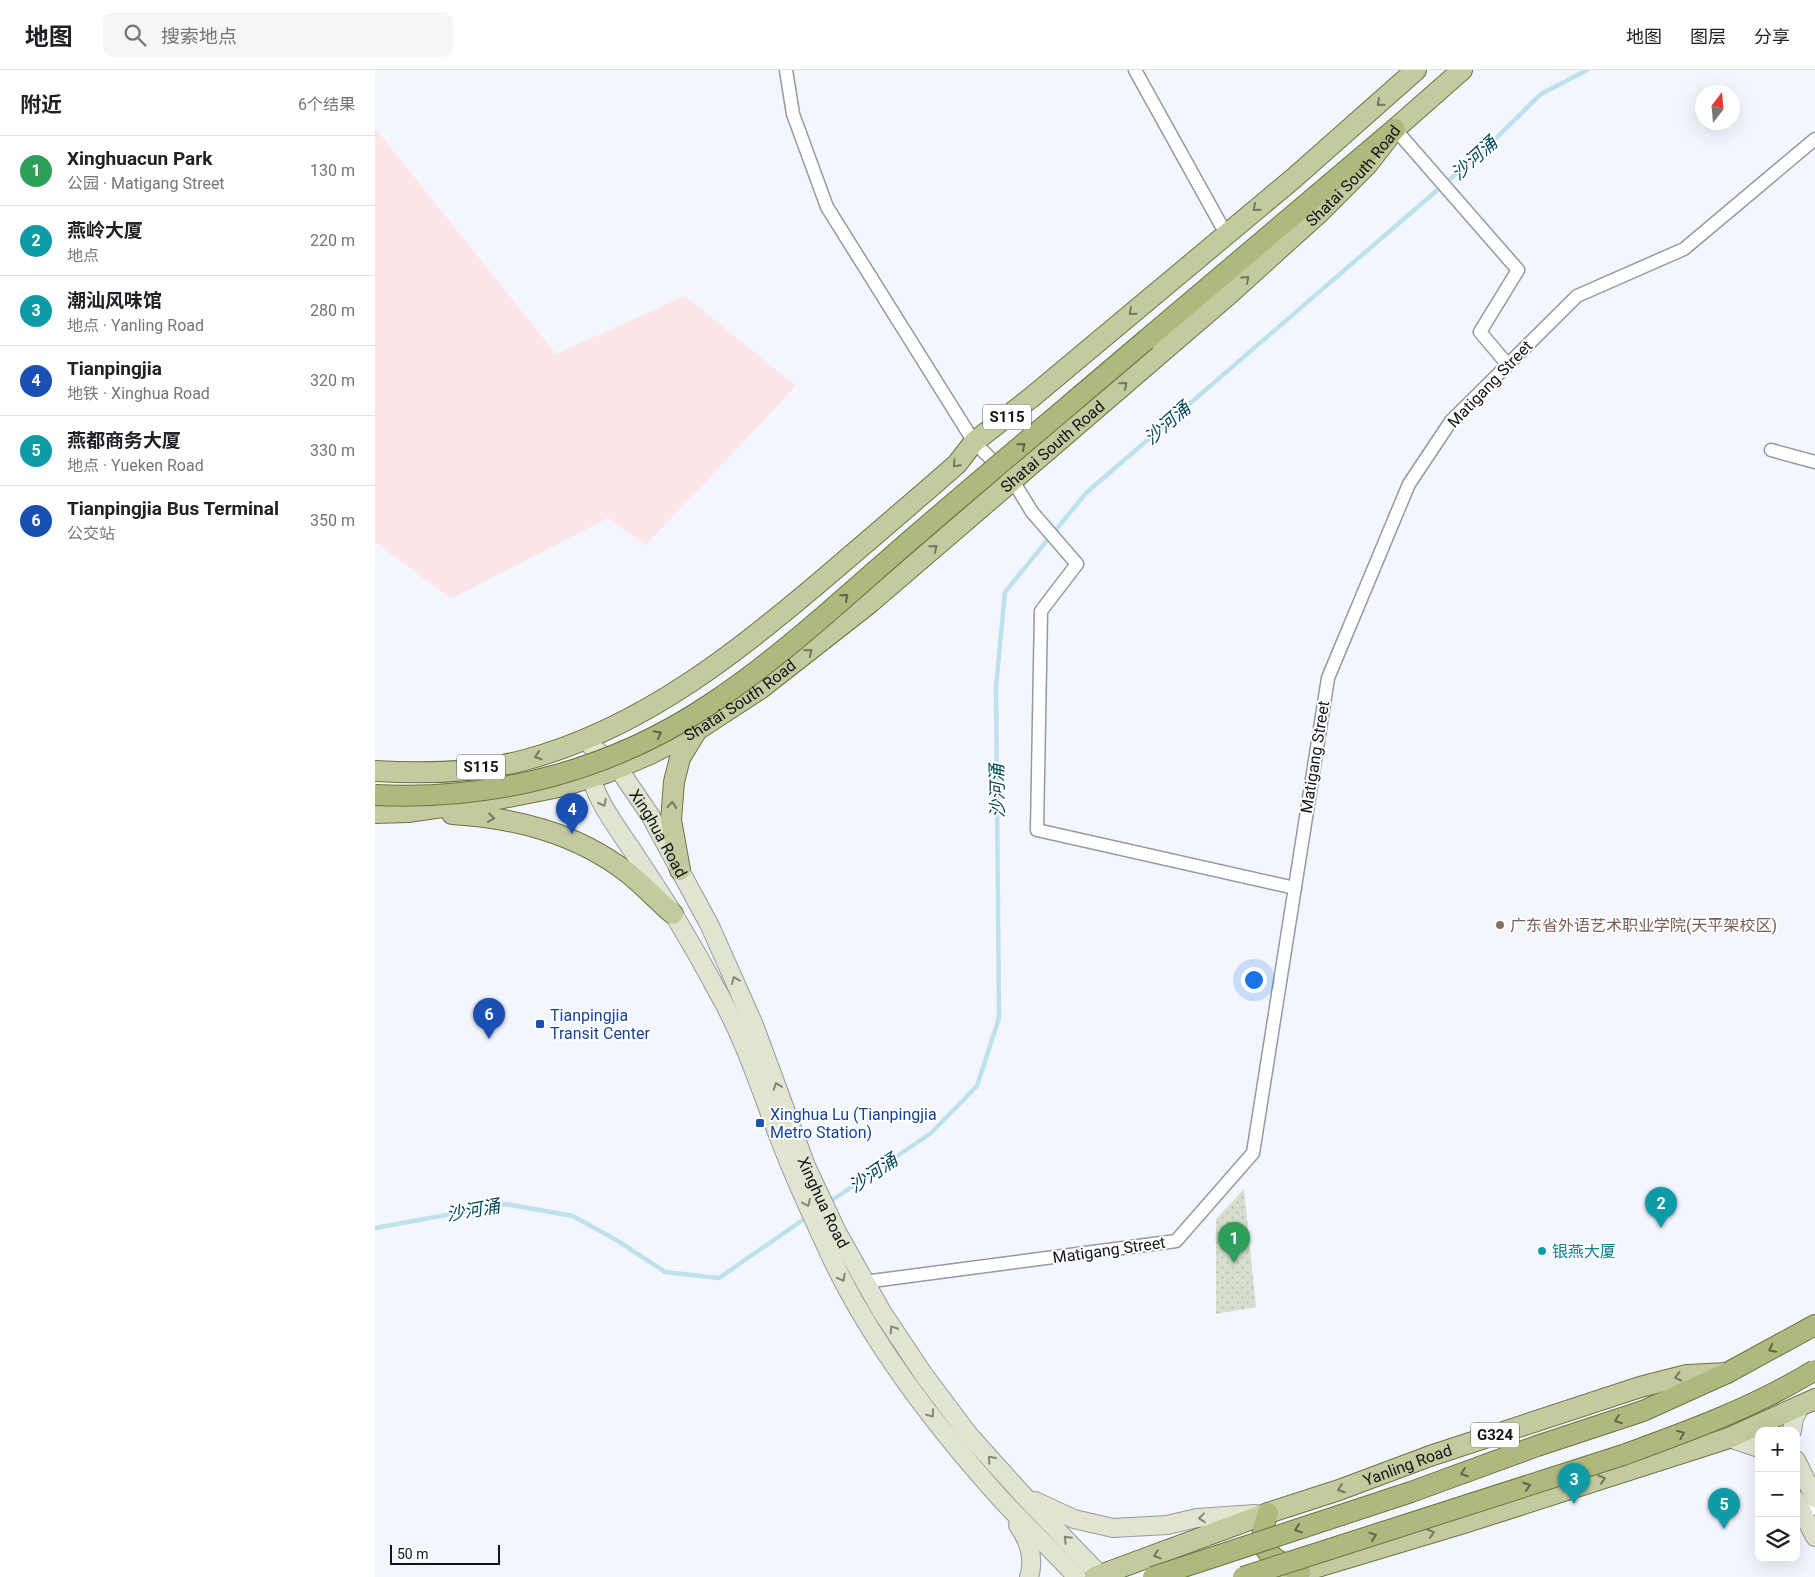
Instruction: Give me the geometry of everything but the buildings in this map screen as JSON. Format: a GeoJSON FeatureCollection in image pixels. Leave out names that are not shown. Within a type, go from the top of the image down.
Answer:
{"type":"FeatureCollection","features":[{"type":"Feature","properties":{"kind":"highway"},"geometry":{"type":"LineString","coordinates":[[375,795],[459,794],[523,784],[580,768],[619,753],[708,706],[830,610],[1395,129]]}},
{"type":"Feature","properties":{"kind":"highway","name":"Yanling Road"},"geometry":{"type":"LineString","coordinates":[[1153,1577],[1411,1492],[1537,1446],[1643,1411],[1727,1373],[1815,1325]]}},
{"type":"Feature","properties":{"kind":"highway"},"geometry":{"type":"LineString","coordinates":[[1243,1577],[1665,1440],[1757,1402],[1815,1370]]}},
{"type":"Feature","properties":{"kind":"highway"},"geometry":{"type":"LineString","coordinates":[[1268,1513],[1262,1531],[1264,1547],[1269,1554],[1292,1574]]}},
{"type":"Feature","properties":{"kind":"main road","name":"Shatai South Road"},"geometry":{"type":"LineString","coordinates":[[584,740],[627,720],[663,699],[753,637],[920,497],[957,464],[974,442],[1032,397],[1294,178],[1416,70]]}},
{"type":"Feature","properties":{"kind":"main road","name":"Shatai South Road"},"geometry":{"type":"LineString","coordinates":[[605,773],[697,730],[753,694],[794,664],[1013,481],[1295,235],[1367,165],[1395,129],[1462,70]]}},
{"type":"Feature","properties":{"kind":"main road"},"geometry":{"type":"LineString","coordinates":[[680,870],[671,820],[674,782],[680,758],[697,730]]}},
{"type":"Feature","properties":{"kind":"main road","name":"S115"},"geometry":{"type":"LineString","coordinates":[[375,771],[441,772],[503,764],[524,760],[584,740]]}},
{"type":"Feature","properties":{"kind":"main road","name":"Xinghua Road"},"geometry":{"type":"LineString","coordinates":[[584,740],[605,773],[650,814],[710,926],[754,1025],[799,1168]]}},
{"type":"Feature","properties":{"kind":"main road","name":"Xinghua Road"},"geometry":{"type":"LineString","coordinates":[[584,740],[605,773],[610,816],[673,914],[721,997],[829,1233],[845,1284],[881,1345],[933,1416],[1001,1499],[1077,1577]]}},
{"type":"Feature","properties":{"kind":"main road","name":"S115"},"geometry":{"type":"LineString","coordinates":[[375,813],[408,812],[511,796],[559,787],[605,773]]}},
{"type":"Feature","properties":{"kind":"main road"},"geometry":{"type":"LineString","coordinates":[[408,812],[479,816],[507,820],[567,837],[596,851],[628,873],[673,914]]}},
{"type":"Feature","properties":{"kind":"main road","name":"Xinghua Road"},"geometry":{"type":"LineString","coordinates":[[829,1233],[864,1282],[909,1354],[969,1435],[1099,1576]]}},
{"type":"Feature","properties":{"kind":"main road","name":"Yanling Road"},"geometry":{"type":"LineString","coordinates":[[1099,1576],[1268,1513],[1339,1490],[1430,1456],[1639,1388],[1687,1375],[1727,1373]]}},
{"type":"Feature","properties":{"kind":"main road"},"geometry":{"type":"LineString","coordinates":[[1793,1427],[1794,1418],[1807,1403]]}},
{"type":"Feature","properties":{"kind":"main road"},"geometry":{"type":"LineString","coordinates":[[1292,1574],[1464,1523],[1729,1438],[1807,1403]]}},
{"type":"Feature","properties":{"kind":"main road"},"geometry":{"type":"LineString","coordinates":[[1729,1438],[1755,1447]]}},
{"type":"Feature","properties":{"kind":"main road"},"geometry":{"type":"LineString","coordinates":[[1800,1468],[1815,1498]]}},
{"type":"Feature","properties":{"kind":"main road"},"geometry":{"type":"LineString","coordinates":[[1023,1495],[1075,1519],[1113,1528],[1137,1528],[1197,1518],[1268,1513]]}},
{"type":"Feature","properties":{"kind":"main road"},"geometry":{"type":"LineString","coordinates":[[1001,1499],[1027,1537],[1031,1554],[1029,1577]]}},
{"type":"Feature","properties":{"kind":"main road"},"geometry":{"type":"LineString","coordinates":[[1805,1506],[1815,1537]]}},
{"type":"Feature","properties":{"kind":"street"},"geometry":{"type":"LineString","coordinates":[[786,70],[793,114],[827,208],[974,442],[1013,481],[1031,512],[1077,564],[1041,611],[1037,830],[1295,888]]}},
{"type":"Feature","properties":{"kind":"street"},"geometry":{"type":"LineString","coordinates":[[1135,70],[1221,225]]}},
{"type":"Feature","properties":{"kind":"street"},"geometry":{"type":"LineString","coordinates":[[1395,129],[1519,270],[1480,332],[1508,365]]}},
{"type":"Feature","properties":{"kind":"street","name":"Matigang Street"},"geometry":{"type":"LineString","coordinates":[[864,1282],[1176,1241],[1253,1153],[1328,678],[1409,484],[1451,421],[1577,296],[1684,249],[1815,139]]}},
{"type":"Feature","properties":{"kind":"street"},"geometry":{"type":"LineString","coordinates":[[1771,450],[1815,462]]}},
{"type":"Feature","properties":{"kind":"shaded area"},"geometry":{"type":"Polygon","coordinates":[[[375,128],[556,354],[685,296],[796,386],[646,545],[608,518],[451,599],[375,542],[375,128]]]}},
{"type":"Feature","properties":{"kind":"green space"},"geometry":{"type":"Polygon","coordinates":[[[1244,1189],[1256,1307],[1216,1314],[1216,1219],[1244,1189]]]}},
{"type":"Feature","properties":{"kind":"waterway","name":"沙河涌"},"geometry":{"type":"LineString","coordinates":[[828,1203],[931,1133],[977,1086],[999,1018],[996,687],[1005,592],[1086,493],[1485,149],[1541,94],[1587,70]]}},
{"type":"Feature","properties":{"kind":"waterway","name":"沙河涌"},"geometry":{"type":"LineString","coordinates":[[375,1228],[506,1204],[573,1216],[618,1241],[665,1272],[719,1278],[807,1217]]}},
{"type":"Feature","properties":{"kind":"place","name":"Tianpingjia"},"geometry":{"type":"Point","coordinates":[572,834]}},
{"type":"Feature","properties":{"kind":"place","name":"广东省外语艺术职业学院(天平架校区)"},"geometry":{"type":"Point","coordinates":[1500,925]}},
{"type":"Feature","properties":{"kind":"place","name":"Tianpingjia Transit Center"},"geometry":{"type":"Point","coordinates":[540,1024]}},
{"type":"Feature","properties":{"kind":"place","name":"Tianpingjia Bus Terminal"},"geometry":{"type":"Point","coordinates":[489,1039]}},
{"type":"Feature","properties":{"kind":"place","name":"Xinghua Lu (Tianpingjia Metro Station)"},"geometry":{"type":"Point","coordinates":[760,1123]}},
{"type":"Feature","properties":{"kind":"place","name":"燕岭大厦"},"geometry":{"type":"Point","coordinates":[1661,1228]}},
{"type":"Feature","properties":{"kind":"place","name":"银燕大厦"},"geometry":{"type":"Point","coordinates":[1542,1251]}},
{"type":"Feature","properties":{"kind":"place","name":"Xinghuacun Park"},"geometry":{"type":"Point","coordinates":[1234,1263]}},
{"type":"Feature","properties":{"kind":"place","name":"潮汕风味馆"},"geometry":{"type":"Point","coordinates":[1574,1504]}},
{"type":"Feature","properties":{"kind":"place","name":"燕都商务大厦"},"geometry":{"type":"Point","coordinates":[1724,1529]}}]}
